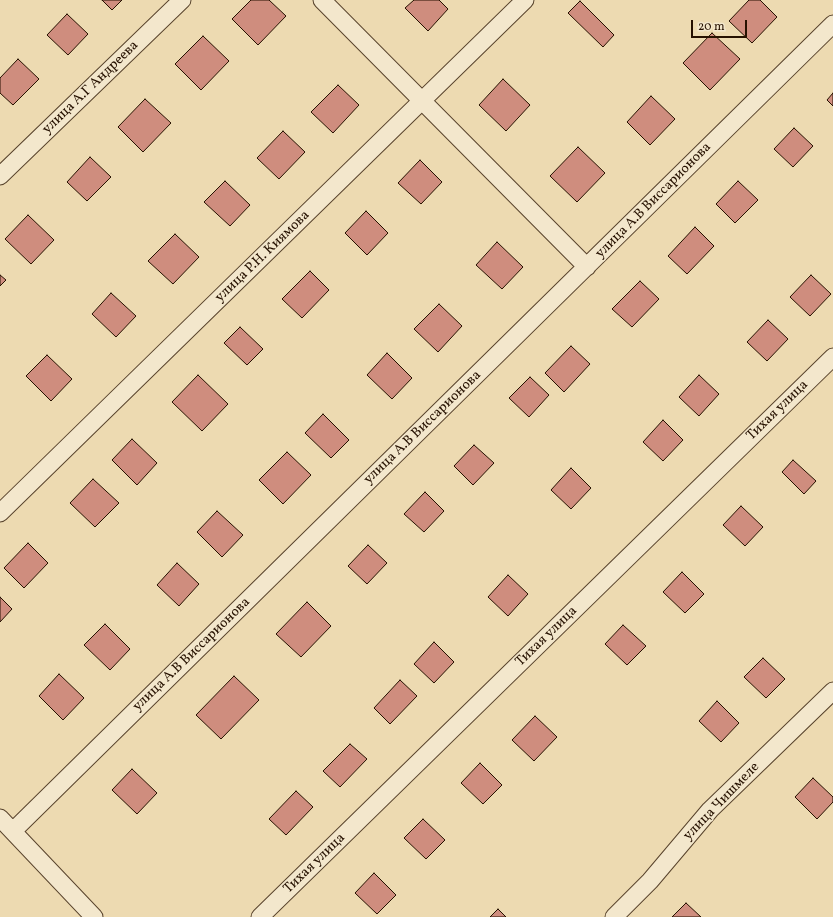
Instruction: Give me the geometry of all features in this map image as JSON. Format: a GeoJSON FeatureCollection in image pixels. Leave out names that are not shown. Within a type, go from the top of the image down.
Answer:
{"type":"FeatureCollection","features":[{"type":"Feature","properties":{"kind":"street","name":"улица А.Г Андреева"},"geometry":{"type":"LineString","coordinates":[[0,176],[182,0]]}},
{"type":"Feature","properties":{"kind":"street"},"geometry":{"type":"LineString","coordinates":[[322,0],[587,267]]}},
{"type":"Feature","properties":{"kind":"street","name":"улица Р.Н. Киямова"},"geometry":{"type":"LineString","coordinates":[[0,513],[525,0]]}},
{"type":"Feature","properties":{"kind":"street","name":"улица А.В Виссарионова"},"geometry":{"type":"LineString","coordinates":[[13,831],[833,24]]}},
{"type":"Feature","properties":{"kind":"street","name":"Тихая улица"},"geometry":{"type":"LineString","coordinates":[[260,917],[833,357]]}},
{"type":"Feature","properties":{"kind":"street","name":"улица Чишмеле"},"geometry":{"type":"LineString","coordinates":[[614,917],[650,881],[710,810],[833,690]]}},
{"type":"Feature","properties":{"kind":"street"},"geometry":{"type":"LineString","coordinates":[[0,818],[94,917]]}},
{"type":"Feature","properties":{"kind":"building"},"geometry":{"type":"Polygon","coordinates":[[[102,0],[122,0],[112,10],[102,0]]]}},
{"type":"Feature","properties":{"kind":"building"},"geometry":{"type":"Polygon","coordinates":[[[251,0],[269,0],[286,16],[258,45],[232,19],[251,0]]]}},
{"type":"Feature","properties":{"kind":"building"},"geometry":{"type":"Polygon","coordinates":[[[414,0],[439,0],[448,9],[428,31],[405,8],[414,0]]]}},
{"type":"Feature","properties":{"kind":"building"},"geometry":{"type":"Polygon","coordinates":[[[749,0],[760,0],[777,17],[752,43],[729,21],[749,0]]]}},
{"type":"Feature","properties":{"kind":"building"},"geometry":{"type":"Polygon","coordinates":[[[580,1],[614,35],[603,47],[568,13],[580,1]]]}},
{"type":"Feature","properties":{"kind":"building"},"geometry":{"type":"Polygon","coordinates":[[[67,14],[88,34],[68,55],[47,35],[67,14]]]}},
{"type":"Feature","properties":{"kind":"building"},"geometry":{"type":"Polygon","coordinates":[[[712,33],[740,59],[710,90],[683,63],[712,33]]]}},
{"type":"Feature","properties":{"kind":"building"},"geometry":{"type":"Polygon","coordinates":[[[203,36],[229,61],[201,90],[175,64],[203,36]]]}},
{"type":"Feature","properties":{"kind":"building"},"geometry":{"type":"Polygon","coordinates":[[[18,59],[39,79],[13,105],[0,93],[0,78],[18,59]]]}},
{"type":"Feature","properties":{"kind":"building"},"geometry":{"type":"Polygon","coordinates":[[[503,79],[530,105],[506,131],[479,105],[503,79]]]}},
{"type":"Feature","properties":{"kind":"building"},"geometry":{"type":"Polygon","coordinates":[[[338,85],[359,105],[333,133],[311,112],[338,85]]]}},
{"type":"Feature","properties":{"kind":"building"},"geometry":{"type":"Polygon","coordinates":[[[833,93],[833,106],[827,100],[833,93]]]}},
{"type":"Feature","properties":{"kind":"building"},"geometry":{"type":"Polygon","coordinates":[[[651,96],[675,119],[650,145],[627,122],[651,96]]]}},
{"type":"Feature","properties":{"kind":"building"},"geometry":{"type":"Polygon","coordinates":[[[145,99],[171,123],[143,152],[118,127],[145,99]]]}},
{"type":"Feature","properties":{"kind":"building"},"geometry":{"type":"Polygon","coordinates":[[[794,128],[813,146],[793,167],[774,149],[794,128]]]}},
{"type":"Feature","properties":{"kind":"building"},"geometry":{"type":"Polygon","coordinates":[[[283,131],[305,152],[279,179],[257,158],[283,131]]]}},
{"type":"Feature","properties":{"kind":"building"},"geometry":{"type":"Polygon","coordinates":[[[578,147],[605,173],[577,202],[550,176],[578,147]]]}},
{"type":"Feature","properties":{"kind":"building"},"geometry":{"type":"Polygon","coordinates":[[[90,157],[111,177],[87,201],[67,182],[90,157]]]}},
{"type":"Feature","properties":{"kind":"building"},"geometry":{"type":"Polygon","coordinates":[[[420,160],[442,182],[421,204],[398,183],[420,160]]]}},
{"type":"Feature","properties":{"kind":"building"},"geometry":{"type":"Polygon","coordinates":[[[225,181],[250,205],[230,226],[204,202],[225,181]]]}},
{"type":"Feature","properties":{"kind":"building"},"geometry":{"type":"Polygon","coordinates":[[[738,181],[758,200],[735,223],[716,204],[738,181]]]}},
{"type":"Feature","properties":{"kind":"building"},"geometry":{"type":"Polygon","coordinates":[[[366,211],[388,233],[367,255],[345,233],[366,211]]]}},
{"type":"Feature","properties":{"kind":"building"},"geometry":{"type":"Polygon","coordinates":[[[28,215],[54,240],[31,264],[5,239],[28,215]]]}},
{"type":"Feature","properties":{"kind":"building"},"geometry":{"type":"Polygon","coordinates":[[[695,227],[714,246],[687,274],[668,256],[695,227]]]}},
{"type":"Feature","properties":{"kind":"building"},"geometry":{"type":"Polygon","coordinates":[[[175,234],[199,257],[173,284],[148,261],[175,234]]]}},
{"type":"Feature","properties":{"kind":"building"},"geometry":{"type":"Polygon","coordinates":[[[497,242],[523,267],[502,289],[476,265],[497,242]]]}},
{"type":"Feature","properties":{"kind":"building"},"geometry":{"type":"Polygon","coordinates":[[[310,271],[329,290],[302,318],[282,299],[310,271]]]}},
{"type":"Feature","properties":{"kind":"building"},"geometry":{"type":"Polygon","coordinates":[[[0,275],[6,280],[0,286],[0,275]]]}},
{"type":"Feature","properties":{"kind":"building"},"geometry":{"type":"Polygon","coordinates":[[[811,275],[831,294],[810,316],[790,297],[811,275]]]}},
{"type":"Feature","properties":{"kind":"building"},"geometry":{"type":"Polygon","coordinates":[[[640,281],[659,299],[632,327],[612,309],[640,281]]]}},
{"type":"Feature","properties":{"kind":"building"},"geometry":{"type":"Polygon","coordinates":[[[111,293],[136,316],[116,337],[92,314],[111,293]]]}},
{"type":"Feature","properties":{"kind":"building"},"geometry":{"type":"Polygon","coordinates":[[[439,304],[462,326],[438,352],[414,329],[439,304]]]}},
{"type":"Feature","properties":{"kind":"building"},"geometry":{"type":"Polygon","coordinates":[[[768,320],[788,339],[767,361],[747,342],[768,320]]]}},
{"type":"Feature","properties":{"kind":"building"},"geometry":{"type":"Polygon","coordinates":[[[240,327],[263,349],[247,365],[224,343],[240,327]]]}},
{"type":"Feature","properties":{"kind":"building"},"geometry":{"type":"Polygon","coordinates":[[[571,346],[590,364],[564,392],[545,373],[571,346]]]}},
{"type":"Feature","properties":{"kind":"building"},"geometry":{"type":"Polygon","coordinates":[[[387,353],[412,378],[392,399],[367,375],[387,353]]]}},
{"type":"Feature","properties":{"kind":"building"},"geometry":{"type":"Polygon","coordinates":[[[47,355],[72,379],[51,401],[26,376],[47,355]]]}},
{"type":"Feature","properties":{"kind":"building"},"geometry":{"type":"Polygon","coordinates":[[[198,375],[228,404],[202,431],[172,402],[198,375]]]}},
{"type":"Feature","properties":{"kind":"building"},"geometry":{"type":"Polygon","coordinates":[[[699,375],[719,394],[699,416],[679,397],[699,375]]]}},
{"type":"Feature","properties":{"kind":"building"},"geometry":{"type":"Polygon","coordinates":[[[530,377],[549,395],[529,417],[509,398],[530,377]]]}},
{"type":"Feature","properties":{"kind":"building"},"geometry":{"type":"Polygon","coordinates":[[[323,414],[349,440],[331,458],[305,433],[323,414]]]}},
{"type":"Feature","properties":{"kind":"building"},"geometry":{"type":"Polygon","coordinates":[[[663,420],[683,440],[663,461],[643,442],[663,420]]]}},
{"type":"Feature","properties":{"kind":"building"},"geometry":{"type":"Polygon","coordinates":[[[132,439],[157,463],[137,485],[112,460],[132,439]]]}},
{"type":"Feature","properties":{"kind":"building"},"geometry":{"type":"Polygon","coordinates":[[[474,445],[494,463],[473,485],[454,466],[474,445]]]}},
{"type":"Feature","properties":{"kind":"building"},"geometry":{"type":"Polygon","coordinates":[[[287,452],[311,475],[283,504],[259,480],[287,452]]]}},
{"type":"Feature","properties":{"kind":"building"},"geometry":{"type":"Polygon","coordinates":[[[793,460],[816,481],[804,494],[782,472],[793,460]]]}},
{"type":"Feature","properties":{"kind":"building"},"geometry":{"type":"Polygon","coordinates":[[[571,468],[591,488],[571,509],[551,490],[571,468]]]}},
{"type":"Feature","properties":{"kind":"building"},"geometry":{"type":"Polygon","coordinates":[[[93,479],[119,503],[95,527],[70,503],[93,479]]]}},
{"type":"Feature","properties":{"kind":"building"},"geometry":{"type":"Polygon","coordinates":[[[425,492],[444,511],[424,532],[404,514],[425,492]]]}},
{"type":"Feature","properties":{"kind":"building"},"geometry":{"type":"Polygon","coordinates":[[[741,506],[763,527],[745,546],[723,525],[741,506]]]}},
{"type":"Feature","properties":{"kind":"building"},"geometry":{"type":"Polygon","coordinates":[[[217,511],[243,535],[222,557],[197,532],[217,511]]]}},
{"type":"Feature","properties":{"kind":"building"},"geometry":{"type":"Polygon","coordinates":[[[28,543],[48,563],[24,588],[4,568],[28,543]]]}},
{"type":"Feature","properties":{"kind":"building"},"geometry":{"type":"Polygon","coordinates":[[[368,545],[387,563],[367,584],[348,566],[368,545]]]}},
{"type":"Feature","properties":{"kind":"building"},"geometry":{"type":"Polygon","coordinates":[[[177,563],[199,584],[179,606],[157,585],[177,563]]]}},
{"type":"Feature","properties":{"kind":"building"},"geometry":{"type":"Polygon","coordinates":[[[682,572],[704,594],[685,613],[663,592],[682,572]]]}},
{"type":"Feature","properties":{"kind":"building"},"geometry":{"type":"Polygon","coordinates":[[[508,575],[528,594],[508,616],[488,597],[508,575]]]}},
{"type":"Feature","properties":{"kind":"building"},"geometry":{"type":"Polygon","coordinates":[[[0,597],[12,609],[0,622],[0,597]]]}},
{"type":"Feature","properties":{"kind":"building"},"geometry":{"type":"Polygon","coordinates":[[[307,602],[331,626],[301,657],[276,634],[307,602]]]}},
{"type":"Feature","properties":{"kind":"building"},"geometry":{"type":"Polygon","coordinates":[[[105,624],[130,649],[110,670],[84,645],[105,624]]]}},
{"type":"Feature","properties":{"kind":"building"},"geometry":{"type":"Polygon","coordinates":[[[623,625],[646,646],[627,665],[605,644],[623,625]]]}},
{"type":"Feature","properties":{"kind":"building"},"geometry":{"type":"Polygon","coordinates":[[[434,642],[454,662],[434,683],[414,664],[434,642]]]}},
{"type":"Feature","properties":{"kind":"building"},"geometry":{"type":"Polygon","coordinates":[[[763,658],[785,679],[766,698],[744,677],[763,658]]]}},
{"type":"Feature","properties":{"kind":"building"},"geometry":{"type":"Polygon","coordinates":[[[59,674],[84,698],[63,720],[39,696],[59,674]]]}},
{"type":"Feature","properties":{"kind":"building"},"geometry":{"type":"Polygon","coordinates":[[[234,676],[259,700],[221,739],[196,715],[234,676]]]}},
{"type":"Feature","properties":{"kind":"building"},"geometry":{"type":"Polygon","coordinates":[[[400,680],[417,696],[390,724],[374,708],[400,680]]]}},
{"type":"Feature","properties":{"kind":"building"},"geometry":{"type":"Polygon","coordinates":[[[717,701],[739,723],[721,742],[699,721],[717,701]]]}},
{"type":"Feature","properties":{"kind":"building"},"geometry":{"type":"Polygon","coordinates":[[[535,716],[557,737],[534,761],[512,740],[535,716]]]}},
{"type":"Feature","properties":{"kind":"building"},"geometry":{"type":"Polygon","coordinates":[[[350,744],[367,759],[340,787],[323,771],[350,744]]]}},
{"type":"Feature","properties":{"kind":"building"},"geometry":{"type":"Polygon","coordinates":[[[480,763],[502,785],[483,804],[461,783],[480,763]]]}},
{"type":"Feature","properties":{"kind":"building"},"geometry":{"type":"Polygon","coordinates":[[[132,769],[157,793],[137,814],[112,790],[132,769]]]}},
{"type":"Feature","properties":{"kind":"building"},"geometry":{"type":"Polygon","coordinates":[[[813,778],[833,797],[833,802],[817,819],[795,797],[813,778]]]}},
{"type":"Feature","properties":{"kind":"building"},"geometry":{"type":"Polygon","coordinates":[[[296,791],[313,807],[286,835],[269,819],[296,791]]]}},
{"type":"Feature","properties":{"kind":"building"},"geometry":{"type":"Polygon","coordinates":[[[423,819],[445,840],[426,859],[404,838],[423,819]]]}},
{"type":"Feature","properties":{"kind":"building"},"geometry":{"type":"Polygon","coordinates":[[[374,873],[396,895],[377,914],[355,893],[374,873]]]}},
{"type":"Feature","properties":{"kind":"building"},"geometry":{"type":"Polygon","coordinates":[[[686,903],[701,917],[672,917],[686,903]]]}},
{"type":"Feature","properties":{"kind":"building"},"geometry":{"type":"Polygon","coordinates":[[[498,909],[506,917],[490,917],[498,909]]]}}]}
